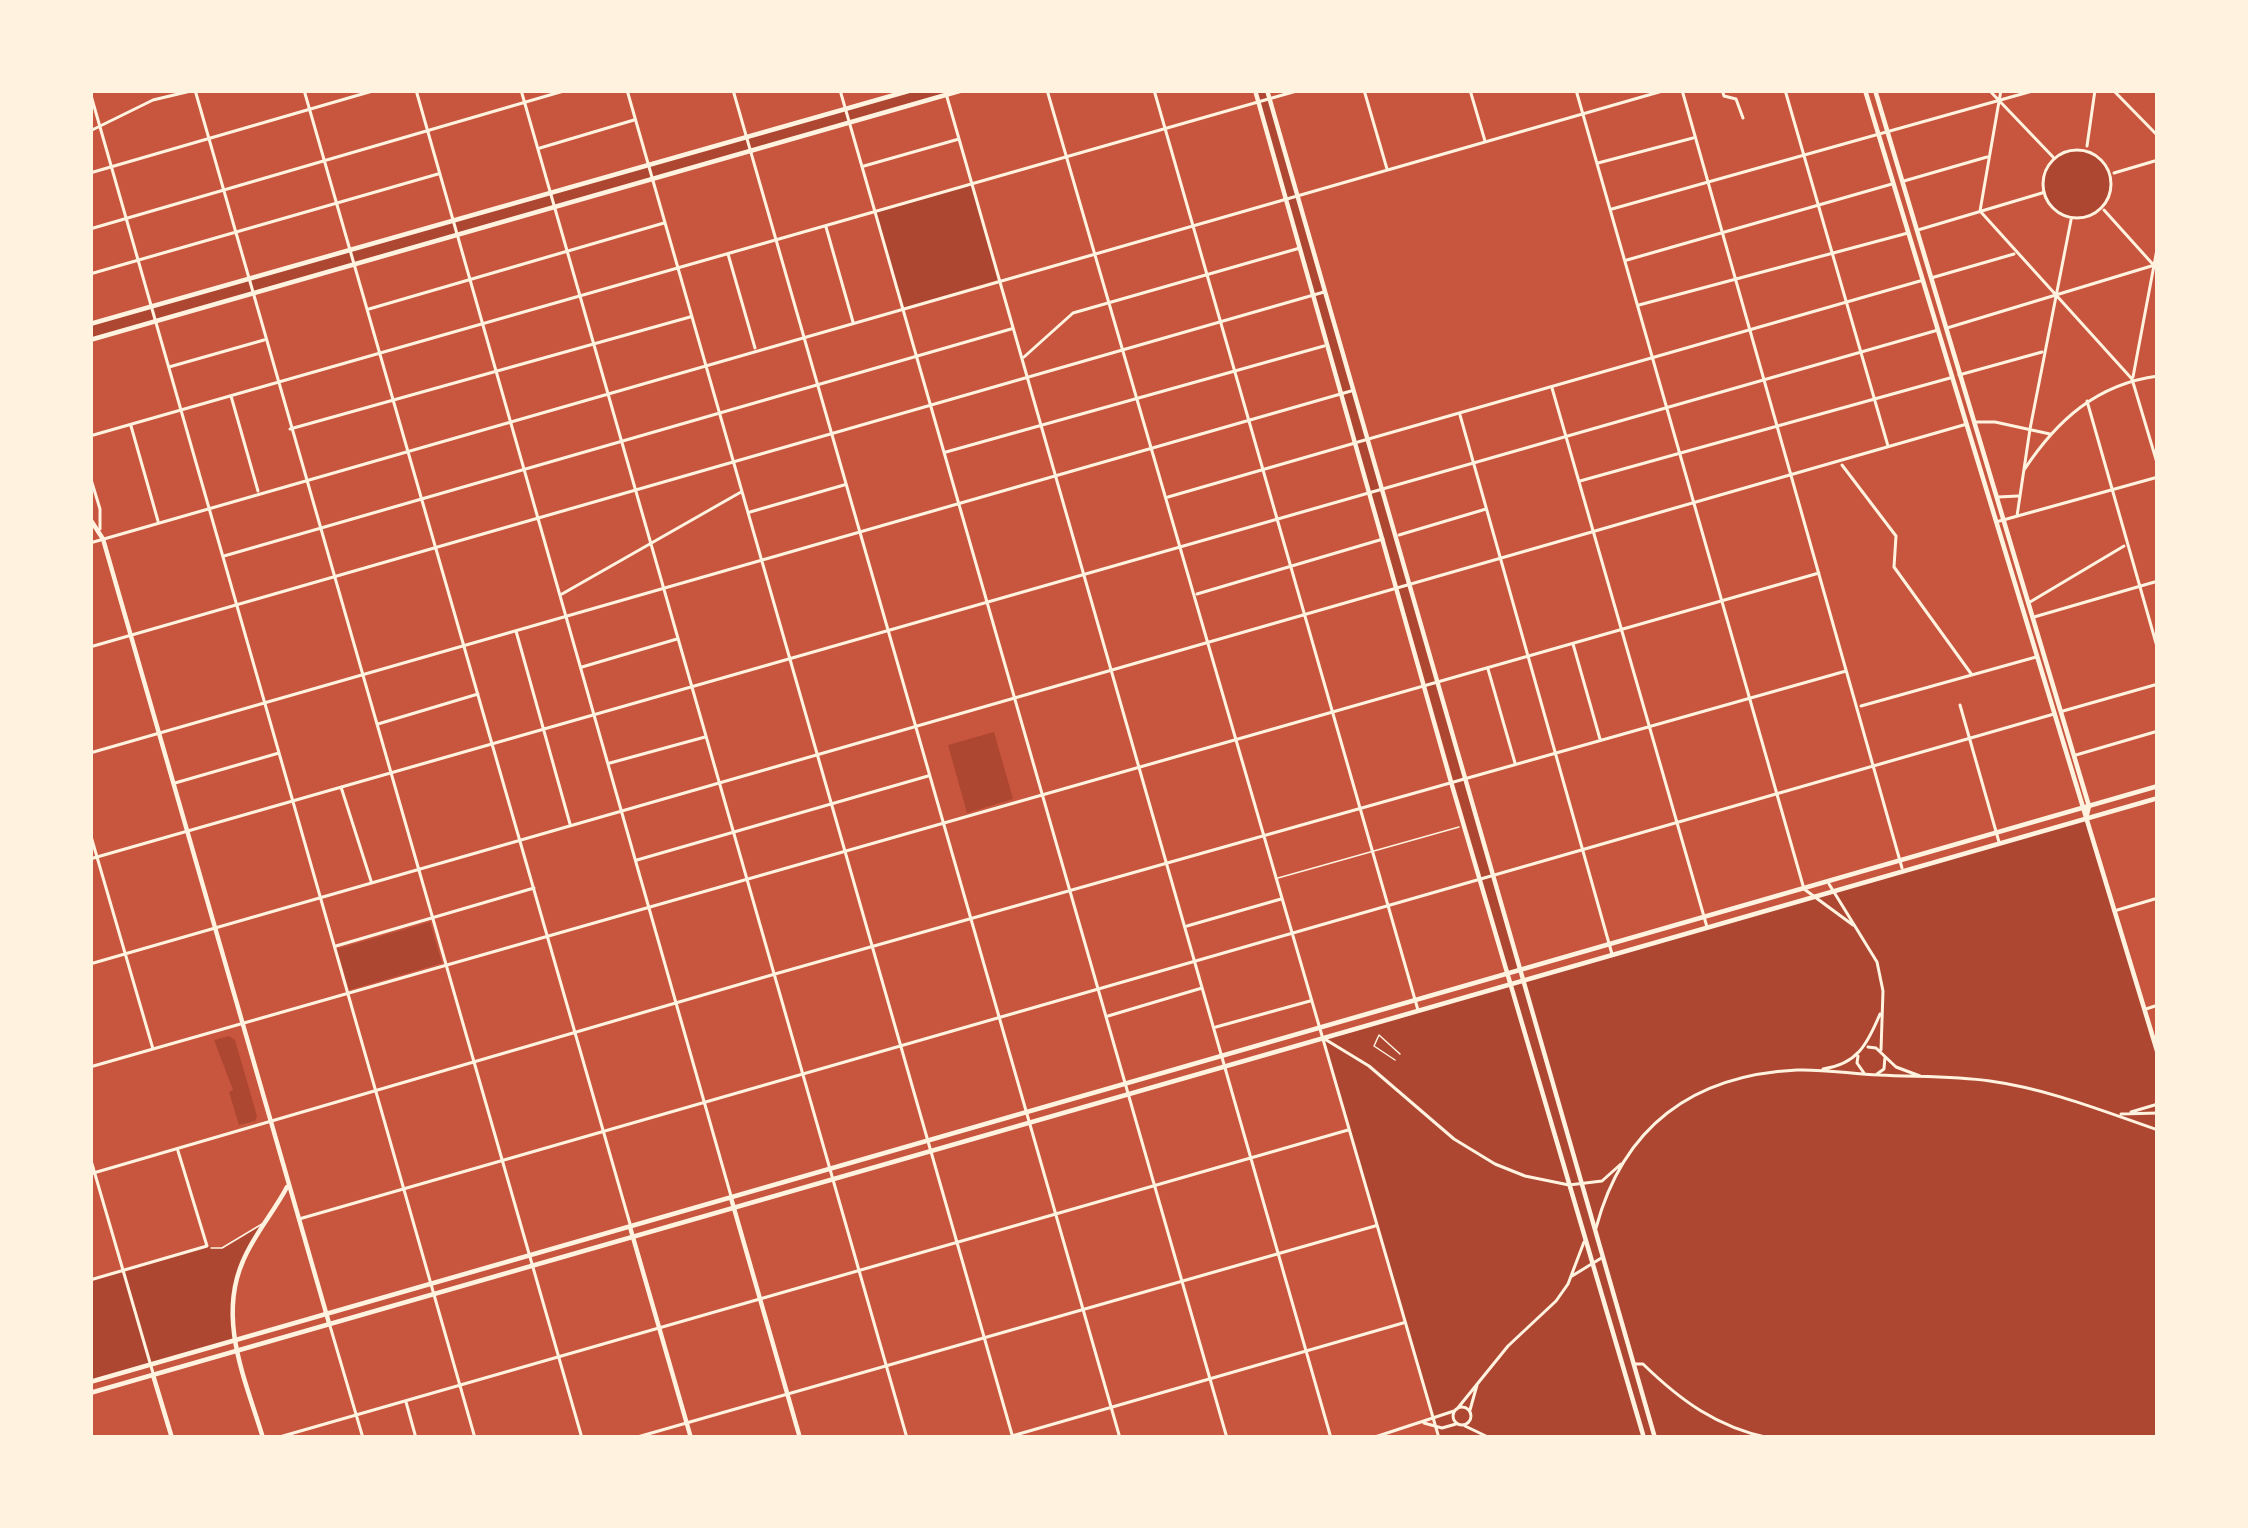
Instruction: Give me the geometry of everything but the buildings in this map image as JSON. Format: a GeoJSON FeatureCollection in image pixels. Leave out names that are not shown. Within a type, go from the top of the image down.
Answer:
{"type":"FeatureCollection","features":[{"type":"Feature","properties":{"kind":"main road"},"geometry":{"type":"LineString","coordinates":[[90,324],[912,90]]}},
{"type":"Feature","properties":{"kind":"main road"},"geometry":{"type":"LineString","coordinates":[[90,340],[963,90]]}},
{"type":"Feature","properties":{"kind":"main road"},"geometry":{"type":"LineString","coordinates":[[1255,90],[1644,1438]]}},
{"type":"Feature","properties":{"kind":"main road"},"geometry":{"type":"LineString","coordinates":[[1267,90],[1655,1438]]}},
{"type":"Feature","properties":{"kind":"main road"},"geometry":{"type":"LineString","coordinates":[[1865,90],[1994,523],[2085,807]]}},
{"type":"Feature","properties":{"kind":"main road"},"geometry":{"type":"LineString","coordinates":[[1875,90],[2040,656]]}},
{"type":"Feature","properties":{"kind":"main road"},"geometry":{"type":"LineString","coordinates":[[1920,281],[1930,278]]}},
{"type":"Feature","properties":{"kind":"main road"},"geometry":{"type":"LineString","coordinates":[[90,519],[102,535],[330,1324]]}},
{"type":"Feature","properties":{"kind":"main road"},"geometry":{"type":"LineString","coordinates":[[2057,713],[2074,755],[2086,819],[2158,1053]]}},
{"type":"Feature","properties":{"kind":"main road"},"geometry":{"type":"LineString","coordinates":[[90,1382],[2158,786]]}},
{"type":"Feature","properties":{"kind":"main road"},"geometry":{"type":"LineString","coordinates":[[90,1393],[2158,797]]}},
{"type":"Feature","properties":{"kind":"main road"},"geometry":{"type":"LineString","coordinates":[[262,1438],[234,1340],[232,1298],[251,1245],[287,1186]]}},
{"type":"Feature","properties":{"kind":"main road"},"geometry":{"type":"LineString","coordinates":[[731,1198],[800,1438]]}},
{"type":"Feature","properties":{"kind":"main road"},"geometry":{"type":"LineString","coordinates":[[631,1227],[691,1438]]}},
{"type":"Feature","properties":{"kind":"main road"},"geometry":{"type":"LineString","coordinates":[[153,1375],[172,1438]]}},
{"type":"Feature","properties":{"kind":"street"},"geometry":{"type":"LineString","coordinates":[[90,131],[153,100],[196,90],[582,1438]]}},
{"type":"Feature","properties":{"kind":"street"},"geometry":{"type":"LineString","coordinates":[[304,90],[631,1227]]}},
{"type":"Feature","properties":{"kind":"street"},"geometry":{"type":"LineString","coordinates":[[90,173],[376,90]]}},
{"type":"Feature","properties":{"kind":"street"},"geometry":{"type":"LineString","coordinates":[[416,90],[731,1198]]}},
{"type":"Feature","properties":{"kind":"street"},"geometry":{"type":"LineString","coordinates":[[521,90],[908,1438]]}},
{"type":"Feature","properties":{"kind":"street"},"geometry":{"type":"LineString","coordinates":[[90,229],[567,90]]}},
{"type":"Feature","properties":{"kind":"street"},"geometry":{"type":"LineString","coordinates":[[628,90],[1013,1437]]}},
{"type":"Feature","properties":{"kind":"street"},"geometry":{"type":"LineString","coordinates":[[734,90],[1120,1438]]}},
{"type":"Feature","properties":{"kind":"street"},"geometry":{"type":"LineString","coordinates":[[840,90],[1227,1438]]}},
{"type":"Feature","properties":{"kind":"street"},"geometry":{"type":"LineString","coordinates":[[1047,90],[1438,1438]]}},
{"type":"Feature","properties":{"kind":"street"},"geometry":{"type":"LineString","coordinates":[[1154,90],[1418,1010]]}},
{"type":"Feature","properties":{"kind":"street"},"geometry":{"type":"LineString","coordinates":[[90,436],[1300,90]]}},
{"type":"Feature","properties":{"kind":"street"},"geometry":{"type":"LineString","coordinates":[[1364,90],[1388,171]]}},
{"type":"Feature","properties":{"kind":"street"},"geometry":{"type":"LineString","coordinates":[[1470,90],[1485,143]]}},
{"type":"Feature","properties":{"kind":"street"},"geometry":{"type":"LineString","coordinates":[[1576,90],[1804,889],[1853,925]]}},
{"type":"Feature","properties":{"kind":"street"},"geometry":{"type":"LineString","coordinates":[[90,543],[102,535],[159,523],[1666,90]]}},
{"type":"Feature","properties":{"kind":"street"},"geometry":{"type":"LineString","coordinates":[[1682,90],[1904,871]]}},
{"type":"Feature","properties":{"kind":"street"},"geometry":{"type":"LineString","coordinates":[[1722,90],[1726,97],[1735,98],[1743,118]]}},
{"type":"Feature","properties":{"kind":"street"},"geometry":{"type":"LineString","coordinates":[[1785,90],[1889,449]]}},
{"type":"Feature","properties":{"kind":"street"},"geometry":{"type":"LineString","coordinates":[[1989,90],[2053,157]]}},
{"type":"Feature","properties":{"kind":"street"},"geometry":{"type":"LineString","coordinates":[[2001,90],[1980,211],[2132,379],[2158,466]]}},
{"type":"Feature","properties":{"kind":"street"},"geometry":{"type":"LineString","coordinates":[[1610,209],[2036,90]]}},
{"type":"Feature","properties":{"kind":"street"},"geometry":{"type":"LineString","coordinates":[[2086,148],[2095,90]]}},
{"type":"Feature","properties":{"kind":"street"},"geometry":{"type":"LineString","coordinates":[[2113,90],[2158,136]]}},
{"type":"Feature","properties":{"kind":"street"},"geometry":{"type":"LineString","coordinates":[[90,92],[475,1438]]}},
{"type":"Feature","properties":{"kind":"street"},"geometry":{"type":"LineString","coordinates":[[946,92],[1331,1438]]}},
{"type":"Feature","properties":{"kind":"street"},"geometry":{"type":"LineString","coordinates":[[538,148],[636,119]]}},
{"type":"Feature","properties":{"kind":"street"},"geometry":{"type":"LineString","coordinates":[[1597,164],[1695,137]]}},
{"type":"Feature","properties":{"kind":"street"},"geometry":{"type":"LineString","coordinates":[[862,166],[960,139]]}},
{"type":"Feature","properties":{"kind":"street"},"geometry":{"type":"LineString","coordinates":[[2042,194],[2053,157],[2086,148]]}},
{"type":"Feature","properties":{"kind":"street"},"geometry":{"type":"LineString","coordinates":[[2086,148],[2111,174]]}},
{"type":"Feature","properties":{"kind":"street"},"geometry":{"type":"LineString","coordinates":[[1902,181],[1989,156]]}},
{"type":"Feature","properties":{"kind":"street"},"geometry":{"type":"LineString","coordinates":[[2111,174],[2158,160]]}},
{"type":"Feature","properties":{"kind":"street"},"geometry":{"type":"LineString","coordinates":[[90,274],[440,174]]}},
{"type":"Feature","properties":{"kind":"street"},"geometry":{"type":"LineString","coordinates":[[2104,210],[2111,174]]}},
{"type":"Feature","properties":{"kind":"street"},"geometry":{"type":"LineString","coordinates":[[1625,261],[1892,184]]}},
{"type":"Feature","properties":{"kind":"street"},"geometry":{"type":"LineString","coordinates":[[1638,305],[2042,194]]}},
{"type":"Feature","properties":{"kind":"street"},"geometry":{"type":"LineString","coordinates":[[2042,194],[2064,219],[2104,210]]}},
{"type":"Feature","properties":{"kind":"street"},"geometry":{"type":"LineString","coordinates":[[2104,210],[2157,266]]}},
{"type":"Feature","properties":{"kind":"street"},"geometry":{"type":"LineString","coordinates":[[2017,516],[2071,220]]}},
{"type":"Feature","properties":{"kind":"street"},"geometry":{"type":"LineString","coordinates":[[369,309],[665,223]]}},
{"type":"Feature","properties":{"kind":"street"},"geometry":{"type":"LineString","coordinates":[[826,225],[853,322]]}},
{"type":"Feature","properties":{"kind":"street"},"geometry":{"type":"LineString","coordinates":[[2132,379],[2158,244]]}},
{"type":"Feature","properties":{"kind":"street"},"geometry":{"type":"LineString","coordinates":[[1023,358],[1073,313],[1300,248]]}},
{"type":"Feature","properties":{"kind":"street"},"geometry":{"type":"LineString","coordinates":[[728,253],[756,350]]}},
{"type":"Feature","properties":{"kind":"street"},"geometry":{"type":"LineString","coordinates":[[1930,278],[2015,254]]}},
{"type":"Feature","properties":{"kind":"street"},"geometry":{"type":"LineString","coordinates":[[93,858],[2157,266]]}},
{"type":"Feature","properties":{"kind":"street"},"geometry":{"type":"LineString","coordinates":[[1167,497],[1920,281]]}},
{"type":"Feature","properties":{"kind":"street"},"geometry":{"type":"LineString","coordinates":[[90,647],[1326,291]]}},
{"type":"Feature","properties":{"kind":"street"},"geometry":{"type":"LineString","coordinates":[[290,429],[692,316]]}},
{"type":"Feature","properties":{"kind":"street"},"geometry":{"type":"LineString","coordinates":[[223,556],[1014,328]]}},
{"type":"Feature","properties":{"kind":"street"},"geometry":{"type":"LineString","coordinates":[[169,367],[265,339]]}},
{"type":"Feature","properties":{"kind":"street"},"geometry":{"type":"LineString","coordinates":[[944,452],[1328,345]]}},
{"type":"Feature","properties":{"kind":"street"},"geometry":{"type":"LineString","coordinates":[[1959,375],[2044,351]]}},
{"type":"Feature","properties":{"kind":"street"},"geometry":{"type":"LineString","coordinates":[[2023,472],[2050,434],[2087,400],[2132,379],[2158,376]]}},
{"type":"Feature","properties":{"kind":"street"},"geometry":{"type":"LineString","coordinates":[[1579,482],[1950,377]]}},
{"type":"Feature","properties":{"kind":"street"},"geometry":{"type":"LineString","coordinates":[[1551,386],[1707,928]]}},
{"type":"Feature","properties":{"kind":"street"},"geometry":{"type":"LineString","coordinates":[[90,753],[1354,390]]}},
{"type":"Feature","properties":{"kind":"street"},"geometry":{"type":"LineString","coordinates":[[231,396],[258,493]]}},
{"type":"Feature","properties":{"kind":"street"},"geometry":{"type":"LineString","coordinates":[[2087,400],[2158,650]]}},
{"type":"Feature","properties":{"kind":"street"},"geometry":{"type":"LineString","coordinates":[[1459,413],[1613,956]]}},
{"type":"Feature","properties":{"kind":"street"},"geometry":{"type":"LineString","coordinates":[[90,964],[1974,422],[1986,420],[2050,434]]}},
{"type":"Feature","properties":{"kind":"street"},"geometry":{"type":"LineString","coordinates":[[131,425],[159,523]]}},
{"type":"Feature","properties":{"kind":"street"},"geometry":{"type":"LineString","coordinates":[[1840,463],[1896,536],[1894,568],[1972,675]]}},
{"type":"Feature","properties":{"kind":"street"},"geometry":{"type":"LineString","coordinates":[[90,476],[102,535]]}},
{"type":"Feature","properties":{"kind":"street"},"geometry":{"type":"LineString","coordinates":[[1994,523],[2158,476]]}},
{"type":"Feature","properties":{"kind":"street"},"geometry":{"type":"LineString","coordinates":[[748,513],[846,484]]}},
{"type":"Feature","properties":{"kind":"street"},"geometry":{"type":"LineString","coordinates":[[560,596],[742,490]]}},
{"type":"Feature","properties":{"kind":"street"},"geometry":{"type":"LineString","coordinates":[[1996,496],[2019,495]]}},
{"type":"Feature","properties":{"kind":"street"},"geometry":{"type":"LineString","coordinates":[[1397,536],[1486,509]]}},
{"type":"Feature","properties":{"kind":"street"},"geometry":{"type":"LineString","coordinates":[[1195,595],[1384,539]]}},
{"type":"Feature","properties":{"kind":"street"},"geometry":{"type":"LineString","coordinates":[[2028,603],[2128,544]]}},
{"type":"Feature","properties":{"kind":"street"},"geometry":{"type":"LineString","coordinates":[[90,1067],[1819,573]]}},
{"type":"Feature","properties":{"kind":"street"},"geometry":{"type":"LineString","coordinates":[[2032,617],[2158,581]]}},
{"type":"Feature","properties":{"kind":"street"},"geometry":{"type":"LineString","coordinates":[[516,630],[570,826]]}},
{"type":"Feature","properties":{"kind":"street"},"geometry":{"type":"LineString","coordinates":[[580,668],[679,639]]}},
{"type":"Feature","properties":{"kind":"street"},"geometry":{"type":"LineString","coordinates":[[1572,643],[1600,740]]}},
{"type":"Feature","properties":{"kind":"street"},"geometry":{"type":"LineString","coordinates":[[1857,707],[2040,656]]}},
{"type":"Feature","properties":{"kind":"street"},"geometry":{"type":"LineString","coordinates":[[1487,667],[1515,764]]}},
{"type":"Feature","properties":{"kind":"street"},"geometry":{"type":"LineString","coordinates":[[92,1173],[1846,671]]}},
{"type":"Feature","properties":{"kind":"street"},"geometry":{"type":"LineString","coordinates":[[297,1220],[2158,684]]}},
{"type":"Feature","properties":{"kind":"street"},"geometry":{"type":"LineString","coordinates":[[376,724],[479,694]]}},
{"type":"Feature","properties":{"kind":"street"},"geometry":{"type":"LineString","coordinates":[[1960,705],[1999,844]]}},
{"type":"Feature","properties":{"kind":"street"},"geometry":{"type":"LineString","coordinates":[[2074,755],[2158,731]]}},
{"type":"Feature","properties":{"kind":"street"},"geometry":{"type":"LineString","coordinates":[[608,764],[706,736]]}},
{"type":"Feature","properties":{"kind":"street"},"geometry":{"type":"LineString","coordinates":[[173,783],[279,753]]}},
{"type":"Feature","properties":{"kind":"street"},"geometry":{"type":"LineString","coordinates":[[636,861],[929,776]]}},
{"type":"Feature","properties":{"kind":"street"},"geometry":{"type":"LineString","coordinates":[[341,788],[371,883]]}},
{"type":"Feature","properties":{"kind":"street"},"geometry":{"type":"LineString","coordinates":[[90,833],[93,858],[153,1049]]}},
{"type":"Feature","properties":{"kind":"street"},"geometry":{"type":"LineString","coordinates":[[1827,883],[1877,962],[1883,991],[1884,1069],[1875,1075]]}},
{"type":"Feature","properties":{"kind":"street"},"geometry":{"type":"LineString","coordinates":[[334,946],[534,888]]}},
{"type":"Feature","properties":{"kind":"street"},"geometry":{"type":"LineString","coordinates":[[1185,927],[1284,898]]}},
{"type":"Feature","properties":{"kind":"street"},"geometry":{"type":"LineString","coordinates":[[2114,911],[2158,898]]}},
{"type":"Feature","properties":{"kind":"street"},"geometry":{"type":"LineString","coordinates":[[1106,1016],[1202,988]]}},
{"type":"Feature","properties":{"kind":"street"},"geometry":{"type":"LineString","coordinates":[[1214,1028],[1312,1000]]}},
{"type":"Feature","properties":{"kind":"street"},"geometry":{"type":"LineString","coordinates":[[2145,1009],[2158,1005]]}},
{"type":"Feature","properties":{"kind":"street"},"geometry":{"type":"LineString","coordinates":[[1323,1037],[1384,1077],[1473,1153],[1525,1176],[1569,1185],[1602,1181],[1652,1124],[1689,1097],[1755,1075],[1844,1064],[1866,1048],[1881,1013]]}},
{"type":"Feature","properties":{"kind":"street"},"geometry":{"type":"LineString","coordinates":[[1866,1048],[1922,1076]]}},
{"type":"Feature","properties":{"kind":"street"},"geometry":{"type":"LineString","coordinates":[[1858,1055],[1865,1075]]}},
{"type":"Feature","properties":{"kind":"street"},"geometry":{"type":"LineString","coordinates":[[1818,1070],[1993,1082],[2114,1113],[2158,1130]]}},
{"type":"Feature","properties":{"kind":"street"},"geometry":{"type":"LineString","coordinates":[[2124,1114],[2158,1104]]}},
{"type":"Feature","properties":{"kind":"street"},"geometry":{"type":"LineString","coordinates":[[2114,1113],[2158,1113]]}},
{"type":"Feature","properties":{"kind":"street"},"geometry":{"type":"LineString","coordinates":[[276,1438],[1350,1129]]}},
{"type":"Feature","properties":{"kind":"street"},"geometry":{"type":"LineString","coordinates":[[90,1280],[207,1246],[177,1150]]}},
{"type":"Feature","properties":{"kind":"street"},"geometry":{"type":"LineString","coordinates":[[90,1157],[153,1375]]}},
{"type":"Feature","properties":{"kind":"street"},"geometry":{"type":"LineString","coordinates":[[1595,1230],[1622,1163]]}},
{"type":"Feature","properties":{"kind":"street"},"geometry":{"type":"LineString","coordinates":[[634,1438],[1377,1225]]}},
{"type":"Feature","properties":{"kind":"street"},"geometry":{"type":"LineString","coordinates":[[1435,1424],[1456,1410],[1508,1346],[1544,1317],[1570,1277],[1585,1240]]}},
{"type":"Feature","properties":{"kind":"street"},"geometry":{"type":"LineString","coordinates":[[1570,1277],[1603,1257]]}},
{"type":"Feature","properties":{"kind":"street"},"geometry":{"type":"LineString","coordinates":[[1005,1438],[1405,1322]]}},
{"type":"Feature","properties":{"kind":"street"},"geometry":{"type":"LineString","coordinates":[[330,1324],[363,1438]]}},
{"type":"Feature","properties":{"kind":"street"},"geometry":{"type":"LineString","coordinates":[[1634,1364],[1643,1364],[1684,1401],[1721,1424],[1769,1438]]}},
{"type":"Feature","properties":{"kind":"street"},"geometry":{"type":"LineString","coordinates":[[1460,1424],[1470,1415],[1478,1383]]}},
{"type":"Feature","properties":{"kind":"street"},"geometry":{"type":"LineString","coordinates":[[405,1401],[416,1438]]}},
{"type":"Feature","properties":{"kind":"street"},"geometry":{"type":"LineString","coordinates":[[1456,1410],[1464,1408],[1489,1437]]}},
{"type":"Feature","properties":{"kind":"street"},"geometry":{"type":"LineString","coordinates":[[1456,1410],[1454,1417],[1460,1424]]}},
{"type":"Feature","properties":{"kind":"street"},"geometry":{"type":"LineString","coordinates":[[1372,1438],[1424,1423],[1460,1424],[1489,1437]]}},
{"type":"Feature","properties":{"kind":"street"},"geometry":{"type":"LineString","coordinates":[[1876,1438],[1917,1438]]}},
{"type":"Feature","properties":{"kind":"lane"},"geometry":{"type":"LineString","coordinates":[[1278,878],[1464,826]]}},
{"type":"Feature","properties":{"kind":"lane"},"geometry":{"type":"LineString","coordinates":[[1376,1048],[1379,1036],[1398,1052],[1390,1057]]}},
{"type":"Feature","properties":{"kind":"lane"},"geometry":{"type":"LineString","coordinates":[[1376,1048],[1385,1041]]}},
{"type":"Feature","properties":{"kind":"lane"},"geometry":{"type":"LineString","coordinates":[[1376,1048],[1395,1060]]}},
{"type":"Feature","properties":{"kind":"lane"},"geometry":{"type":"LineString","coordinates":[[207,1246],[222,1248],[268,1220]]}},
{"type":"Feature","properties":{"kind":"shaded area"},"geometry":{"type":"Polygon","coordinates":[[[912,90],[963,90],[90,340],[90,324],[912,90]]]}},
{"type":"Feature","properties":{"kind":"shaded area"},"geometry":{"type":"Polygon","coordinates":[[[1255,90],[1267,90],[1520,970],[1509,973],[1255,90]]]}},
{"type":"Feature","properties":{"kind":"shaded area"},"geometry":{"type":"Polygon","coordinates":[[[2077,150],[2101,160],[2111,184],[2101,208],[2077,218],[2053,208],[2043,184],[2053,160],[2077,150]]]}},
{"type":"Feature","properties":{"kind":"shaded area"},"geometry":{"type":"Polygon","coordinates":[[[973,183],[1000,279],[903,308],[875,211],[973,183]]]}},
{"type":"Feature","properties":{"kind":"shaded area"},"geometry":{"type":"Polygon","coordinates":[[[994,732],[1013,799],[967,813],[948,745],[994,732]]]}},
{"type":"Feature","properties":{"kind":"shaded area"},"geometry":{"type":"Polygon","coordinates":[[[2086,819],[2158,1054],[2158,1438],[1439,1438],[1323,1038],[2086,819]]]}},
{"type":"Feature","properties":{"kind":"shaded area"},"geometry":{"type":"Polygon","coordinates":[[[430,922],[442,963],[349,990],[337,949],[430,922]]]}},
{"type":"Feature","properties":{"kind":"shaded area"},"geometry":{"type":"Polygon","coordinates":[[[229,1036],[235,1040],[257,1116],[239,1125],[229,1092],[233,1090],[214,1040],[229,1036]]]}},
{"type":"Feature","properties":{"kind":"shaded area"},"geometry":{"type":"Polygon","coordinates":[[[269,1220],[240,1277],[234,1340],[90,1382],[90,1280],[207,1246],[222,1248],[269,1220]]]}}]}
